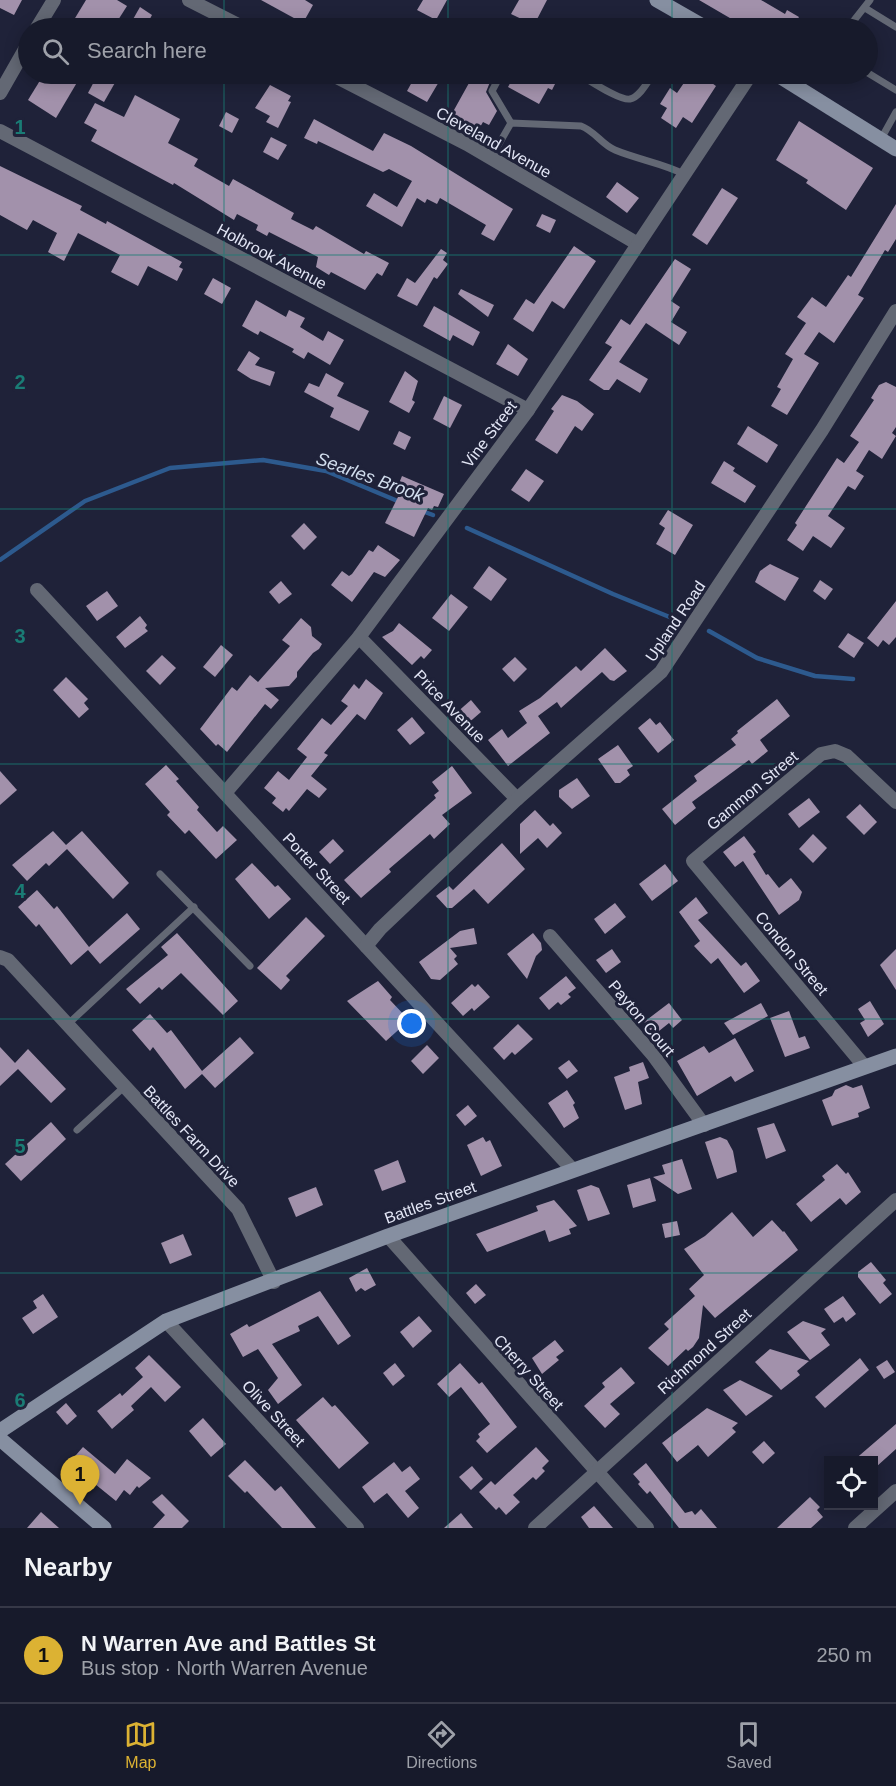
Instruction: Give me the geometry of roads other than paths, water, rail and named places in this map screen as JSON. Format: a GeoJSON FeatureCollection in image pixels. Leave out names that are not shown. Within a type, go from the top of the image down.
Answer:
{"type":"FeatureCollection","features":[{"type":"Feature","properties":{"kind":"street"},"geometry":{"type":"LineString","coordinates":[[44,18],[54,0]]}},
{"type":"Feature","properties":{"kind":"street"},"geometry":{"type":"LineString","coordinates":[[189,0],[224,18]]}},
{"type":"Feature","properties":{"kind":"street"},"geometry":{"type":"LineString","coordinates":[[657,0],[680,18]]}},
{"type":"Feature","properties":{"kind":"street"},"geometry":{"type":"LineString","coordinates":[[0,93],[18,62]]}},
{"type":"Feature","properties":{"kind":"street","name":"Cleveland Avenue"},"geometry":{"type":"LineString","coordinates":[[350,84],[490,158],[638,244]]}},
{"type":"Feature","properties":{"kind":"street","name":"Vine Street"},"geometry":{"type":"LineString","coordinates":[[225,793],[359,637],[528,410],[745,84]]}},
{"type":"Feature","properties":{"kind":"street"},"geometry":{"type":"LineString","coordinates":[[805,84],[896,149]]}},
{"type":"Feature","properties":{"kind":"street","name":"Holbrook Avenue"},"geometry":{"type":"LineString","coordinates":[[0,131],[528,410]]}},
{"type":"Feature","properties":{"kind":"street","name":"Upland Road"},"geometry":{"type":"LineString","coordinates":[[366,946],[380,929],[517,799],[661,672],[822,430],[896,311]]}},
{"type":"Feature","properties":{"kind":"street","name":"Porter Street"},"geometry":{"type":"LineString","coordinates":[[36,590],[573,1169]]}},
{"type":"Feature","properties":{"kind":"street","name":"Price Avenue"},"geometry":{"type":"LineString","coordinates":[[359,637],[517,799]]}},
{"type":"Feature","properties":{"kind":"street","name":"Gammon Street"},"geometry":{"type":"LineString","coordinates":[[693,861],[821,754],[835,751],[847,756],[896,802]]}},
{"type":"Feature","properties":{"kind":"street","name":"Condon Street"},"geometry":{"type":"LineString","coordinates":[[693,861],[865,1067]]}},
{"type":"Feature","properties":{"kind":"street","name":"Payton Court"},"geometry":{"type":"LineString","coordinates":[[550,936],[653,1055],[704,1125]]}},
{"type":"Feature","properties":{"kind":"street","name":"Battles Farm Drive"},"geometry":{"type":"LineString","coordinates":[[0,957],[8,960],[238,1209],[274,1282]]}},
{"type":"Feature","properties":{"kind":"street","name":"Battles Street"},"geometry":{"type":"LineString","coordinates":[[0,1431],[166,1321],[274,1282],[388,1236],[896,1056]]}},
{"type":"Feature","properties":{"kind":"street","name":"Richmond Street"},"geometry":{"type":"LineString","coordinates":[[535,1528],[896,1200]]}},
{"type":"Feature","properties":{"kind":"street","name":"Cherry Street"},"geometry":{"type":"LineString","coordinates":[[388,1236],[647,1528]]}},
{"type":"Feature","properties":{"kind":"street","name":"Olive Street"},"geometry":{"type":"LineString","coordinates":[[166,1321],[357,1528]]}},
{"type":"Feature","properties":{"kind":"street"},"geometry":{"type":"LineString","coordinates":[[0,1439],[104,1528]]}},
{"type":"Feature","properties":{"kind":"street"},"geometry":{"type":"LineString","coordinates":[[855,1528],[896,1491]]}},
{"type":"Feature","properties":{"kind":"lane"},"geometry":{"type":"LineString","coordinates":[[856,18],[870,0]]}},
{"type":"Feature","properties":{"kind":"lane"},"geometry":{"type":"LineString","coordinates":[[865,8],[896,27]]}},
{"type":"Feature","properties":{"kind":"lane"},"geometry":{"type":"LineString","coordinates":[[878,79],[896,90]]}},
{"type":"Feature","properties":{"kind":"lane"},"geometry":{"type":"LineString","coordinates":[[496,84],[492,91],[511,123]]}},
{"type":"Feature","properties":{"kind":"lane"},"geometry":{"type":"LineString","coordinates":[[596,84],[621,98],[631,99],[645,84]]}},
{"type":"Feature","properties":{"kind":"lane"},"geometry":{"type":"LineString","coordinates":[[881,139],[896,112]]}},
{"type":"Feature","properties":{"kind":"lane"},"geometry":{"type":"LineString","coordinates":[[490,158],[511,123]]}},
{"type":"Feature","properties":{"kind":"lane"},"geometry":{"type":"LineString","coordinates":[[511,123],[581,126],[591,130],[612,149],[666,165],[686,175]]}},
{"type":"Feature","properties":{"kind":"lane"},"geometry":{"type":"LineString","coordinates":[[160,874],[250,966]]}},
{"type":"Feature","properties":{"kind":"lane"},"geometry":{"type":"LineString","coordinates":[[67,1025],[194,907]]}},
{"type":"Feature","properties":{"kind":"lane"},"geometry":{"type":"LineString","coordinates":[[77,1130],[124,1087]]}},
{"type":"Feature","properties":{"kind":"waterway","name":"Searles Brook"},"geometry":{"type":"LineString","coordinates":[[0,560],[85,501],[170,468],[263,460],[326,471],[400,502]]}},
{"type":"Feature","properties":{"kind":"waterway","name":"Searles Brook"},"geometry":{"type":"LineString","coordinates":[[422,511],[433,515]]}},
{"type":"Feature","properties":{"kind":"waterway","name":"Searles Brook"},"geometry":{"type":"LineString","coordinates":[[467,528],[672,618]]}},
{"type":"Feature","properties":{"kind":"waterway","name":"Searles Brook"},"geometry":{"type":"LineString","coordinates":[[709,631],[757,658],[815,676],[853,679]]}},
{"type":"Feature","properties":{"kind":"place","name":"N Warren Ave and Battles St"},"geometry":{"type":"Point","coordinates":[80,1505]}}]}
